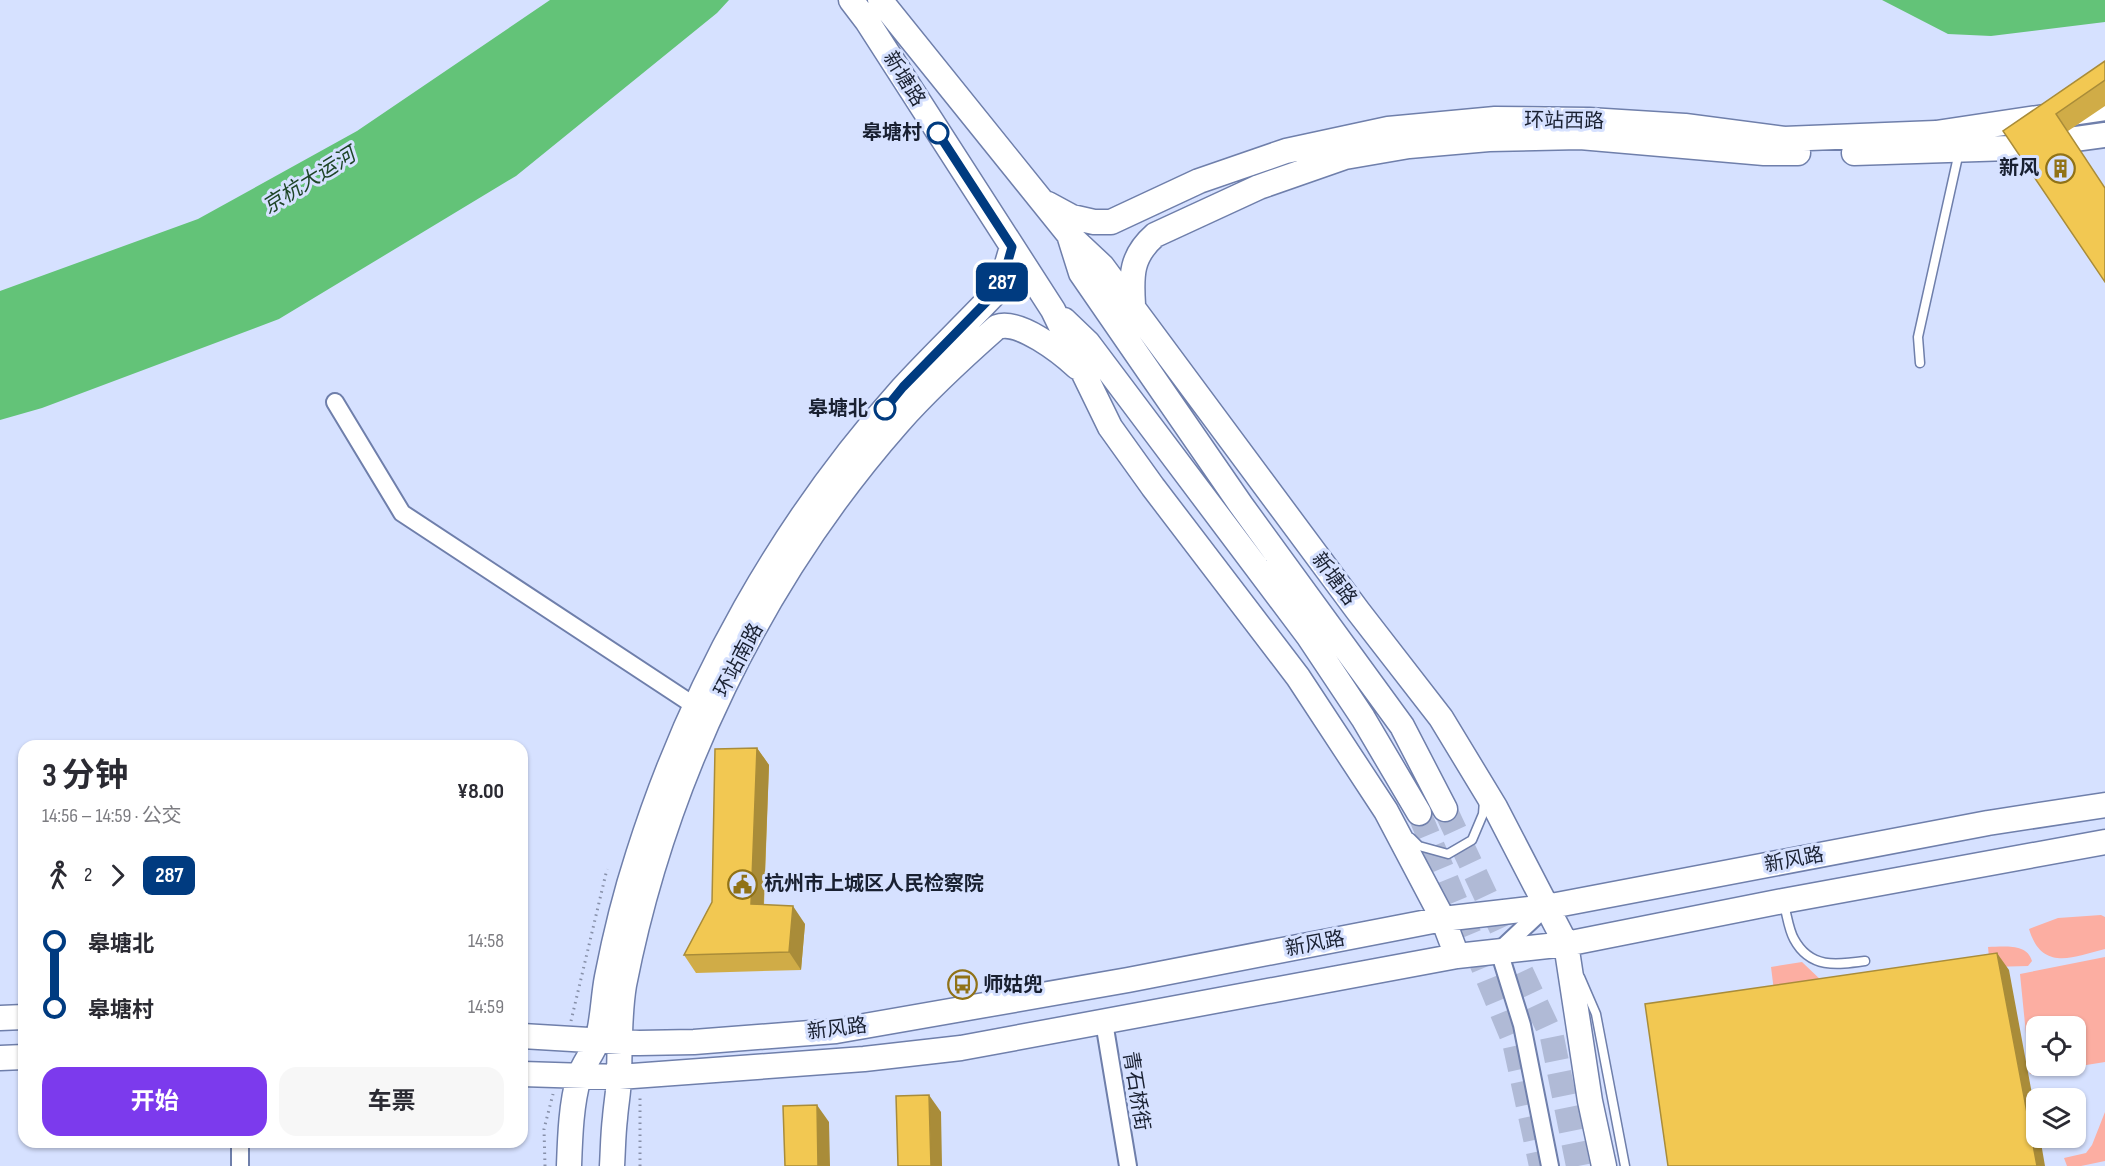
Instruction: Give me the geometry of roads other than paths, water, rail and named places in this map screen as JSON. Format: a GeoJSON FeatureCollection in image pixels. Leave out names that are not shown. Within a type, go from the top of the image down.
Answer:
{"type":"FeatureCollection","features":[{"type":"Feature","properties":{"kind":"main road","name":"新塘路"},"geometry":{"type":"LineString","coordinates":[[851,0],[877,9],[1042,200],[1070,236],[1102,266],[1246,461],[1441,718],[1484,790],[1566,944],[1590,1101],[1604,1166]]}},
{"type":"Feature","properties":{"kind":"main road","name":"新塘路"},"geometry":{"type":"LineString","coordinates":[[877,9],[1012,247],[1053,310],[1110,427],[1298,677],[1386,811],[1443,919],[1457,956]]}},
{"type":"Feature","properties":{"kind":"main road","name":"环站西路"},"geometry":{"type":"LineString","coordinates":[[1042,200],[1072,217],[1094,222],[1111,222],[1199,181],[1286,151],[1388,129],[1495,119],[1589,120],[1674,125],[1784,139],[1935,133],[2105,108]]}},
{"type":"Feature","properties":{"kind":"main road","name":"环站西路"},"geometry":{"type":"LineString","coordinates":[[1133,305],[1132,276],[1137,257],[1144,244],[1155,235],[1259,187],[1345,157],[1409,146],[1489,139],[1580,137],[1764,153],[1959,151],[2010,148],[2105,135]]}},
{"type":"Feature","properties":{"kind":"main road","name":"新塘路"},"geometry":{"type":"LineString","coordinates":[[1070,236],[1081,273],[1241,505],[1402,726],[1445,808]]}},
{"type":"Feature","properties":{"kind":"main road","name":"环站南路"},"geometry":{"type":"LineString","coordinates":[[612,1166],[619,1077],[608,1042],[609,968],[638,854],[664,780],[695,706],[741,615],[777,552],[846,456],[897,395],[996,292],[1002,282],[1012,247]]}},
{"type":"Feature","properties":{"kind":"main road","name":"新塘路"},"geometry":{"type":"LineString","coordinates":[[1053,310],[1088,343],[1309,637],[1363,718],[1419,813]]}},
{"type":"Feature","properties":{"kind":"main road","name":"环站南路"},"geometry":{"type":"LineString","coordinates":[[569,1166],[568,1076],[608,1042],[638,926],[676,801],[727,680],[793,562],[898,422],[997,327],[1002,325],[1014,327],[1041,340],[1057,349],[1085,375]]}},
{"type":"Feature","properties":{"kind":"main road","name":"新风路"},"geometry":{"type":"LineString","coordinates":[[528,1036],[608,1042],[694,1042],[836,1031],[1128,980],[1443,919],[1546,907],[1988,823],[2105,805]]}},
{"type":"Feature","properties":{"kind":"main road","name":"新风路"},"geometry":{"type":"LineString","coordinates":[[528,1074],[619,1077],[875,1058],[961,1048],[1457,956],[1566,944],[1783,901],[2105,842]]}},
{"type":"Feature","properties":{"kind":"main road"},"geometry":{"type":"LineString","coordinates":[[0,1018],[18,1017]]}},
{"type":"Feature","properties":{"kind":"main road"},"geometry":{"type":"LineString","coordinates":[[0,1058],[18,1057]]}},
{"type":"Feature","properties":{"kind":"street"},"geometry":{"type":"LineString","coordinates":[[335,402],[402,513],[695,706]]}},
{"type":"Feature","properties":{"kind":"street"},"geometry":{"type":"LineString","coordinates":[[1546,907],[1499,951],[1522,1025],[1550,1166]]}},
{"type":"Feature","properties":{"kind":"street","name":"青石桥街"},"geometry":{"type":"LineString","coordinates":[[1104,1022],[1128,1166]]}},
{"type":"Feature","properties":{"kind":"street"},"geometry":{"type":"LineString","coordinates":[[240,1148],[240,1166]]}},
{"type":"Feature","properties":{"kind":"lane"},"geometry":{"type":"LineString","coordinates":[[1920,363],[1918,337],[1959,151]]}},
{"type":"Feature","properties":{"kind":"lane"},"geometry":{"type":"LineString","coordinates":[[1386,811],[1419,846],[1448,854],[1472,840],[1483,814],[1484,790]]}},
{"type":"Feature","properties":{"kind":"lane"},"geometry":{"type":"LineString","coordinates":[[1783,901],[1794,939],[1808,955],[1819,962],[1839,965],[1865,961]]}},
{"type":"Feature","properties":{"kind":"lane"},"geometry":{"type":"LineString","coordinates":[[1566,944],[1596,1014],[1625,1166]]}},
{"type":"Feature","properties":{"kind":"water","name":"京杭大运河"},"geometry":{"type":"Polygon","coordinates":[[[550,0],[729,0],[717,13],[516,176],[279,319],[42,408],[0,420],[0,291],[198,219],[357,131],[550,0]]]}},
{"type":"Feature","properties":{"kind":"water"},"geometry":{"type":"Polygon","coordinates":[[[1882,0],[2105,0],[2105,22],[1991,36],[1948,34],[1882,0]]]}},
{"type":"Feature","properties":{"kind":"tunnel"},"geometry":{"type":"LineString","coordinates":[[1445,809],[1552,1037],[1578,1166]]}},
{"type":"Feature","properties":{"kind":"tunnel"},"geometry":{"type":"LineString","coordinates":[[1419,813],[1514,1042],[1541,1166]]}},
{"type":"Feature","properties":{"kind":"place","name":"皋塘村"},"geometry":{"type":"Point","coordinates":[938,133]}},
{"type":"Feature","properties":{"kind":"place","name":"新风"},"geometry":{"type":"Point","coordinates":[2060,168]}},
{"type":"Feature","properties":{"kind":"place","name":"皋塘北"},"geometry":{"type":"Point","coordinates":[885,409]}},
{"type":"Feature","properties":{"kind":"place","name":"杭州市上城区人民检察院"},"geometry":{"type":"Point","coordinates":[743,884]}},
{"type":"Feature","properties":{"kind":"place","name":"师姑兜"},"geometry":{"type":"Point","coordinates":[962,985]}}]}
